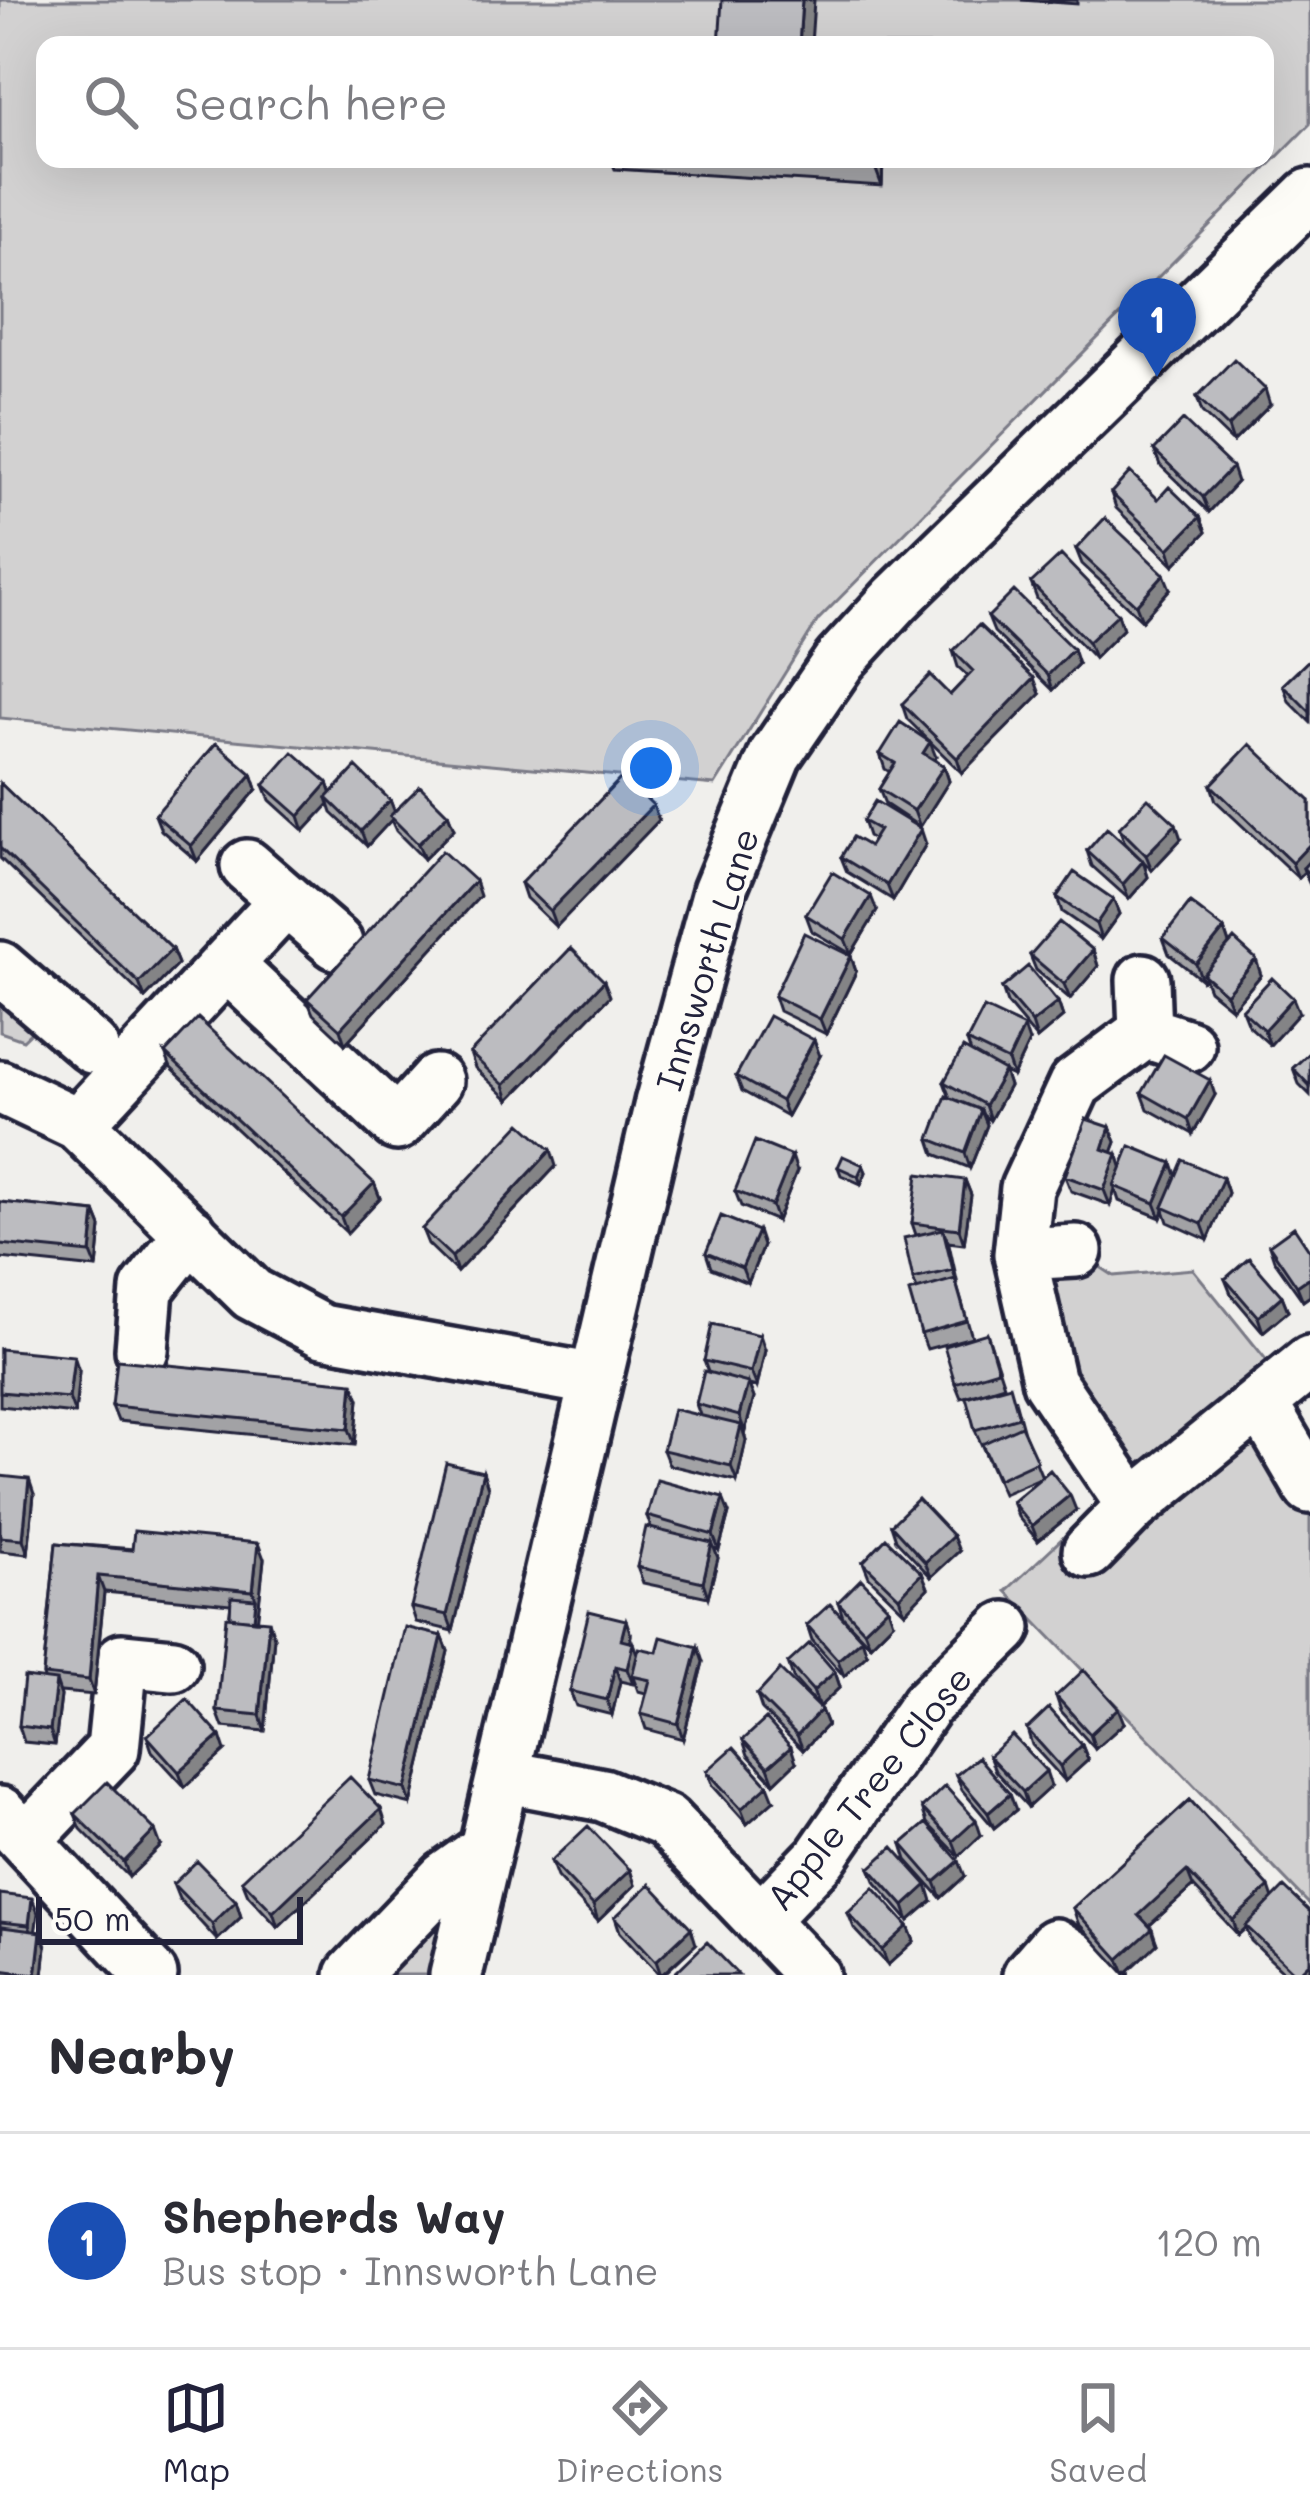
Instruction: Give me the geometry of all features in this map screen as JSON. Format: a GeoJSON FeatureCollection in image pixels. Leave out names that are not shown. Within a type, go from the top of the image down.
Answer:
{"type":"FeatureCollection","features":[{"type":"Feature","properties":{"kind":"street","name":"Innsworth Lane"},"geometry":{"type":"LineString","coordinates":[[455,1975],[662,1103],[719,891],[775,755],[840,661],[896,599],[1310,196]]}},
{"type":"Feature","properties":{"kind":"street"},"geometry":{"type":"LineString","coordinates":[[247,866],[336,943]]}},
{"type":"Feature","properties":{"kind":"street"},"geometry":{"type":"LineString","coordinates":[[78,1124],[286,900]]}},
{"type":"Feature","properties":{"kind":"street"},"geometry":{"type":"LineString","coordinates":[[227,964],[397,1124],[436,1081]]}},
{"type":"Feature","properties":{"kind":"street"},"geometry":{"type":"LineString","coordinates":[[0,968],[92,1047]]}},
{"type":"Feature","properties":{"kind":"street"},"geometry":{"type":"LineString","coordinates":[[1133,1506],[1049,1382],[1020,1254],[1027,1188],[1075,1084],[1167,1039],[1143,980]]}},
{"type":"Feature","properties":{"kind":"street"},"geometry":{"type":"LineString","coordinates":[[0,1087],[78,1124],[252,1294],[322,1331],[596,1380]]}},
{"type":"Feature","properties":{"kind":"street"},"geometry":{"type":"LineString","coordinates":[[142,1350],[146,1289],[191,1233]]}},
{"type":"Feature","properties":{"kind":"street"},"geometry":{"type":"LineString","coordinates":[[1020,1254],[1076,1251]]}},
{"type":"Feature","properties":{"kind":"street"},"geometry":{"type":"LineString","coordinates":[[1090,1551],[1133,1506],[1310,1362]]}},
{"type":"Feature","properties":{"kind":"street"},"geometry":{"type":"LineString","coordinates":[[1261,1402],[1310,1487]]}},
{"type":"Feature","properties":{"kind":"street","name":"Apple Tree Close"},"geometry":{"type":"LineString","coordinates":[[760,1920],[821,1857],[926,1705],[995,1656]]}},
{"type":"Feature","properties":{"kind":"street"},"geometry":{"type":"LineString","coordinates":[[151,1975],[14,1826],[112,1749],[122,1660],[173,1665]]}},
{"type":"Feature","properties":{"kind":"street"},"geometry":{"type":"LineString","coordinates":[[503,1776],[603,1795],[667,1821],[813,1975]]}},
{"type":"Feature","properties":{"kind":"street"},"geometry":{"type":"LineString","coordinates":[[352,1975],[445,1878],[483,1850]]}},
{"type":"Feature","properties":{"kind":"street"},"geometry":{"type":"LineString","coordinates":[[1029,1975],[1055,1945],[1101,1975]]}},
{"type":"Feature","properties":{"kind":"shaded area"},"geometry":{"type":"Polygon","coordinates":[[[0,0],[1310,0],[1310,124],[1274,160],[1274,36],[36,36],[36,168],[1266,168],[818,620],[715,785],[0,718],[0,0]]]}},
{"type":"Feature","properties":{"kind":"shaded area"},"geometry":{"type":"Polygon","coordinates":[[[0,968],[51,1013],[23,1040],[0,1032],[0,968]]]}},
{"type":"Feature","properties":{"kind":"shaded area"},"geometry":{"type":"Polygon","coordinates":[[[1076,1251],[1114,1276],[1193,1269],[1285,1383],[1310,1487],[1310,1905],[1006,1591],[1119,1485],[1020,1254],[1076,1251]]]}},
{"type":"Feature","properties":{"kind":"shaded area"},"geometry":{"type":"Polygon","coordinates":[[[445,1878],[456,1975],[352,1975],[445,1878]]]}},
{"type":"Feature","properties":{"kind":"building"},"geometry":{"type":"Polygon","coordinates":[[[722,0],[802,0],[800,36],[720,36],[722,0]]]}},
{"type":"Feature","properties":{"kind":"building"},"geometry":{"type":"Polygon","coordinates":[[[1234,359],[1265,389],[1228,427],[1197,397],[1234,359]]]}},
{"type":"Feature","properties":{"kind":"building"},"geometry":{"type":"Polygon","coordinates":[[[1183,420],[1232,467],[1203,497],[1154,450],[1183,420]]]}},
{"type":"Feature","properties":{"kind":"building"},"geometry":{"type":"Polygon","coordinates":[[[1130,472],[1158,499],[1169,487],[1200,517],[1169,549],[1111,493],[1130,472]]]}},
{"type":"Feature","properties":{"kind":"building"},"geometry":{"type":"Polygon","coordinates":[[[1105,518],[1164,574],[1136,605],[1076,549],[1105,518]]]}},
{"type":"Feature","properties":{"kind":"building"},"geometry":{"type":"Polygon","coordinates":[[[1061,555],[1118,614],[1088,642],[1031,583],[1061,555]]]}},
{"type":"Feature","properties":{"kind":"building"},"geometry":{"type":"Polygon","coordinates":[[[1014,591],[1073,649],[1048,675],[988,617],[1014,591]]]}},
{"type":"Feature","properties":{"kind":"building"},"geometry":{"type":"Polygon","coordinates":[[[979,625],[1034,678],[957,758],[902,704],[930,675],[950,695],[973,671],[953,651],[979,625]]]}},
{"type":"Feature","properties":{"kind":"building"},"geometry":{"type":"Polygon","coordinates":[[[1310,659],[1310,712],[1283,685],[1310,659]]]}},
{"type":"Feature","properties":{"kind":"building"},"geometry":{"type":"Polygon","coordinates":[[[900,722],[930,742],[923,753],[944,766],[914,811],[879,789],[895,763],[880,754],[900,722]]]}},
{"type":"Feature","properties":{"kind":"building"},"geometry":{"type":"Polygon","coordinates":[[[216,743],[252,774],[191,846],[155,815],[216,743]]]}},
{"type":"Feature","properties":{"kind":"building"},"geometry":{"type":"Polygon","coordinates":[[[1250,744],[1310,801],[1310,844],[1292,863],[1211,785],[1250,744]]]}},
{"type":"Feature","properties":{"kind":"building"},"geometry":{"type":"Polygon","coordinates":[[[293,752],[328,783],[299,816],[264,785],[293,752]]]}},
{"type":"Feature","properties":{"kind":"building"},"geometry":{"type":"Polygon","coordinates":[[[356,767],[390,800],[361,831],[327,798],[356,767]]]}},
{"type":"Feature","properties":{"kind":"building"},"geometry":{"type":"Polygon","coordinates":[[[623,776],[653,805],[550,911],[521,883],[623,776]]]}},
{"type":"Feature","properties":{"kind":"building"},"geometry":{"type":"Polygon","coordinates":[[[0,783],[172,949],[139,983],[0,848],[0,783]]]}},
{"type":"Feature","properties":{"kind":"building"},"geometry":{"type":"Polygon","coordinates":[[[420,786],[448,814],[418,844],[390,816],[420,786]]]}},
{"type":"Feature","properties":{"kind":"building"},"geometry":{"type":"Polygon","coordinates":[[[1148,798],[1176,824],[1146,855],[1119,828],[1148,798]]]}},
{"type":"Feature","properties":{"kind":"building"},"geometry":{"type":"Polygon","coordinates":[[[875,801],[921,829],[887,885],[841,857],[853,837],[869,846],[879,830],[863,821],[875,801]]]}},
{"type":"Feature","properties":{"kind":"building"},"geometry":{"type":"Polygon","coordinates":[[[1107,828],[1143,861],[1123,884],[1087,851],[1107,828]]]}},
{"type":"Feature","properties":{"kind":"building"},"geometry":{"type":"Polygon","coordinates":[[[442,851],[475,881],[340,1029],[307,999],[442,851]]]}},
{"type":"Feature","properties":{"kind":"building"},"geometry":{"type":"Polygon","coordinates":[[[832,872],[871,896],[845,939],[806,915],[832,872]]]}},
{"type":"Feature","properties":{"kind":"building"},"geometry":{"type":"Polygon","coordinates":[[[1074,872],[1113,899],[1096,924],[1057,897],[1074,872]]]}},
{"type":"Feature","properties":{"kind":"building"},"geometry":{"type":"Polygon","coordinates":[[[1190,903],[1224,929],[1196,964],[1163,938],[1190,903]]]}},
{"type":"Feature","properties":{"kind":"building"},"geometry":{"type":"Polygon","coordinates":[[[1059,922],[1093,950],[1064,984],[1030,955],[1059,922]]]}},
{"type":"Feature","properties":{"kind":"building"},"geometry":{"type":"Polygon","coordinates":[[[804,933],[851,956],[820,1019],[774,996],[804,933]]]}},
{"type":"Feature","properties":{"kind":"building"},"geometry":{"type":"Polygon","coordinates":[[[1234,939],[1256,959],[1226,994],[1203,974],[1234,939]]]}},
{"type":"Feature","properties":{"kind":"building"},"geometry":{"type":"Polygon","coordinates":[[[571,948],[604,981],[504,1085],[470,1053],[571,948]]]}},
{"type":"Feature","properties":{"kind":"building"},"geometry":{"type":"Polygon","coordinates":[[[1028,966],[1058,1002],[1032,1023],[1002,988],[1028,966]]]}},
{"type":"Feature","properties":{"kind":"building"},"geometry":{"type":"Polygon","coordinates":[[[1272,978],[1293,998],[1264,1030],[1242,1010],[1272,978]]]}},
{"type":"Feature","properties":{"kind":"building"},"geometry":{"type":"Polygon","coordinates":[[[984,1008],[1024,1027],[1008,1061],[967,1041],[984,1008]]]}},
{"type":"Feature","properties":{"kind":"building"},"geometry":{"type":"Polygon","coordinates":[[[769,1016],[814,1040],[781,1101],[736,1076],[769,1016]]]}},
{"type":"Feature","properties":{"kind":"building"},"geometry":{"type":"Polygon","coordinates":[[[198,1018],[374,1183],[341,1217],[165,1053],[198,1018]]]}},
{"type":"Feature","properties":{"kind":"building"},"geometry":{"type":"Polygon","coordinates":[[[963,1048],[1004,1071],[985,1105],[944,1082],[963,1048]]]}},
{"type":"Feature","properties":{"kind":"building"},"geometry":{"type":"Polygon","coordinates":[[[1310,1052],[1310,1086],[1293,1068],[1310,1052]]]}},
{"type":"Feature","properties":{"kind":"building"},"geometry":{"type":"Polygon","coordinates":[[[1164,1055],[1210,1080],[1188,1119],[1142,1093],[1164,1055]]]}},
{"type":"Feature","properties":{"kind":"building"},"geometry":{"type":"Polygon","coordinates":[[[946,1096],[981,1110],[965,1153],[930,1139],[946,1096]]]}},
{"type":"Feature","properties":{"kind":"building"},"geometry":{"type":"Polygon","coordinates":[[[1086,1119],[1110,1127],[1103,1149],[1117,1154],[1104,1190],[1065,1176],[1086,1119]]]}},
{"type":"Feature","properties":{"kind":"building"},"geometry":{"type":"Polygon","coordinates":[[[521,1123],[551,1150],[452,1257],[422,1229],[521,1123]]]}},
{"type":"Feature","properties":{"kind":"building"},"geometry":{"type":"Polygon","coordinates":[[[755,1141],[792,1156],[772,1206],[735,1191],[755,1141]]]}},
{"type":"Feature","properties":{"kind":"building"},"geometry":{"type":"Polygon","coordinates":[[[1130,1146],[1172,1163],[1155,1203],[1114,1186],[1130,1146]]]}},
{"type":"Feature","properties":{"kind":"building"},"geometry":{"type":"Polygon","coordinates":[[[843,1156],[863,1165],[858,1176],[838,1167],[843,1156]]]}},
{"type":"Feature","properties":{"kind":"building"},"geometry":{"type":"Polygon","coordinates":[[[1183,1160],[1223,1178],[1202,1224],[1163,1207],[1183,1160]]]}},
{"type":"Feature","properties":{"kind":"building"},"geometry":{"type":"Polygon","coordinates":[[[918,1174],[965,1180],[959,1229],[912,1223],[918,1174]]]}},
{"type":"Feature","properties":{"kind":"building"},"geometry":{"type":"Polygon","coordinates":[[[0,1202],[95,1212],[91,1253],[0,1244],[0,1202]]]}},
{"type":"Feature","properties":{"kind":"building"},"geometry":{"type":"Polygon","coordinates":[[[721,1216],[758,1231],[742,1268],[706,1253],[721,1216]]]}},
{"type":"Feature","properties":{"kind":"building"},"geometry":{"type":"Polygon","coordinates":[[[1294,1227],[1310,1251],[1310,1277],[1297,1286],[1269,1245],[1294,1227]]]}},
{"type":"Feature","properties":{"kind":"building"},"geometry":{"type":"Polygon","coordinates":[[[943,1229],[953,1270],[913,1279],[904,1238],[943,1229]]]}},
{"type":"Feature","properties":{"kind":"building"},"geometry":{"type":"Polygon","coordinates":[[[1249,1258],[1282,1296],[1258,1317],[1225,1279],[1249,1258]]]}},
{"type":"Feature","properties":{"kind":"building"},"geometry":{"type":"Polygon","coordinates":[[[955,1279],[967,1321],[921,1334],[909,1292],[955,1279]]]}},
{"type":"Feature","properties":{"kind":"building"},"geometry":{"type":"Polygon","coordinates":[[[712,1324],[760,1335],[751,1372],[704,1361],[712,1324]]]}},
{"type":"Feature","properties":{"kind":"building"},"geometry":{"type":"Polygon","coordinates":[[[987,1333],[998,1370],[955,1383],[944,1346],[987,1333]]]}},
{"type":"Feature","properties":{"kind":"building"},"geometry":{"type":"Polygon","coordinates":[[[0,1349],[74,1356],[69,1398],[0,1392],[0,1349]]]}},
{"type":"Feature","properties":{"kind":"building"},"geometry":{"type":"Polygon","coordinates":[[[117,1360],[353,1383],[349,1429],[112,1406],[117,1360]]]}},
{"type":"Feature","properties":{"kind":"building"},"geometry":{"type":"Polygon","coordinates":[[[704,1371],[748,1383],[739,1416],[696,1404],[704,1371]]]}},
{"type":"Feature","properties":{"kind":"building"},"geometry":{"type":"Polygon","coordinates":[[[1010,1385],[1019,1417],[975,1430],[966,1397],[1010,1385]]]}},
{"type":"Feature","properties":{"kind":"building"},"geometry":{"type":"Polygon","coordinates":[[[673,1409],[741,1425],[731,1466],[663,1450],[673,1409]]]}},
{"type":"Feature","properties":{"kind":"building"},"geometry":{"type":"Polygon","coordinates":[[[1021,1426],[1037,1461],[998,1479],[982,1444],[1021,1426]]]}},
{"type":"Feature","properties":{"kind":"building"},"geometry":{"type":"Polygon","coordinates":[[[446,1463],[483,1472],[447,1615],[411,1607],[446,1463]]]}},
{"type":"Feature","properties":{"kind":"building"},"geometry":{"type":"Polygon","coordinates":[[[1050,1470],[1070,1495],[1032,1526],[1012,1502],[1050,1470]]]}},
{"type":"Feature","properties":{"kind":"building"},"geometry":{"type":"Polygon","coordinates":[[[0,1476],[29,1479],[23,1539],[0,1537],[0,1476]]]}},
{"type":"Feature","properties":{"kind":"building"},"geometry":{"type":"Polygon","coordinates":[[[657,1480],[723,1498],[713,1535],[647,1516],[657,1480]]]}},
{"type":"Feature","properties":{"kind":"building"},"geometry":{"type":"Polygon","coordinates":[[[918,1499],[953,1536],[925,1562],[891,1525],[918,1499]]]}},
{"type":"Feature","properties":{"kind":"building"},"geometry":{"type":"Polygon","coordinates":[[[646,1527],[712,1543],[703,1582],[637,1567],[646,1527]]]}},
{"type":"Feature","properties":{"kind":"building"},"geometry":{"type":"Polygon","coordinates":[[[134,1531],[258,1543],[253,1591],[98,1576],[89,1680],[43,1675],[56,1543],[132,1550],[134,1531]]]}},
{"type":"Feature","properties":{"kind":"building"},"geometry":{"type":"Polygon","coordinates":[[[886,1538],[922,1573],[899,1597],[863,1562],[886,1538]]]}},
{"type":"Feature","properties":{"kind":"building"},"geometry":{"type":"Polygon","coordinates":[[[861,1579],[888,1607],[864,1630],[838,1602],[861,1579]]]}},
{"type":"Feature","properties":{"kind":"building"},"geometry":{"type":"Polygon","coordinates":[[[231,1597],[256,1599],[254,1620],[230,1617],[231,1597]]]}},
{"type":"Feature","properties":{"kind":"building"},"geometry":{"type":"Polygon","coordinates":[[[830,1604],[862,1639],[838,1660],[807,1625],[830,1604]]]}},
{"type":"Feature","properties":{"kind":"building"},"geometry":{"type":"Polygon","coordinates":[[[589,1611],[626,1620],[621,1640],[633,1643],[627,1669],[615,1666],[607,1700],[570,1691],[589,1611]]]}},
{"type":"Feature","properties":{"kind":"building"},"geometry":{"type":"Polygon","coordinates":[[[226,1617],[269,1621],[260,1715],[217,1711],[226,1617]]]}},
{"type":"Feature","properties":{"kind":"building"},"geometry":{"type":"Polygon","coordinates":[[[405,1627],[442,1636],[406,1789],[369,1780],[405,1627]]]}},
{"type":"Feature","properties":{"kind":"building"},"geometry":{"type":"Polygon","coordinates":[[[661,1637],[698,1647],[678,1724],[641,1714],[650,1680],[632,1676],[639,1648],[657,1652],[661,1637]]]}},
{"type":"Feature","properties":{"kind":"building"},"geometry":{"type":"Polygon","coordinates":[[[810,1643],[835,1672],[813,1691],[788,1663],[810,1643]]]}},
{"type":"Feature","properties":{"kind":"building"},"geometry":{"type":"Polygon","coordinates":[[[780,1670],[821,1710],[797,1735],[757,1695],[780,1670]]]}},
{"type":"Feature","properties":{"kind":"building"},"geometry":{"type":"Polygon","coordinates":[[[1084,1670],[1118,1708],[1090,1734],[1056,1696],[1084,1670]]]}},
{"type":"Feature","properties":{"kind":"building"},"geometry":{"type":"Polygon","coordinates":[[[24,1677],[56,1681],[50,1730],[19,1726],[24,1677]]]}},
{"type":"Feature","properties":{"kind":"building"},"geometry":{"type":"Polygon","coordinates":[[[187,1699],[220,1736],[179,1772],[147,1736],[187,1699]]]}},
{"type":"Feature","properties":{"kind":"building"},"geometry":{"type":"Polygon","coordinates":[[[1049,1708],[1082,1745],[1060,1766],[1027,1729],[1049,1708]]]}},
{"type":"Feature","properties":{"kind":"building"},"geometry":{"type":"Polygon","coordinates":[[[766,1719],[791,1747],[768,1767],[743,1740],[766,1719]]]}},
{"type":"Feature","properties":{"kind":"building"},"geometry":{"type":"Polygon","coordinates":[[[1012,1735],[1046,1771],[1023,1792],[989,1756],[1012,1735]]]}},
{"type":"Feature","properties":{"kind":"building"},"geometry":{"type":"Polygon","coordinates":[[[734,1747],[768,1785],[741,1809],[707,1771],[734,1747]]]}},
{"type":"Feature","properties":{"kind":"building"},"geometry":{"type":"Polygon","coordinates":[[[978,1757],[1010,1794],[988,1813],[956,1775],[978,1757]]]}},
{"type":"Feature","properties":{"kind":"building"},"geometry":{"type":"Polygon","coordinates":[[[350,1777],[381,1809],[273,1912],[242,1880],[350,1777]]]}},
{"type":"Feature","properties":{"kind":"building"},"geometry":{"type":"Polygon","coordinates":[[[107,1782],[155,1830],[124,1862],[75,1814],[107,1782]]]}},
{"type":"Feature","properties":{"kind":"building"},"geometry":{"type":"Polygon","coordinates":[[[945,1786],[976,1820],[953,1841],[922,1808],[945,1786]]]}},
{"type":"Feature","properties":{"kind":"building"},"geometry":{"type":"Polygon","coordinates":[[[1190,1800],[1269,1887],[1233,1920],[1187,1871],[1139,1915],[1152,1929],[1119,1959],[1073,1908],[1190,1800]]]}},
{"type":"Feature","properties":{"kind":"building"},"geometry":{"type":"Polygon","coordinates":[[[926,1823],[959,1861],[935,1882],[902,1844],[926,1823]]]}},
{"type":"Feature","properties":{"kind":"building"},"geometry":{"type":"Polygon","coordinates":[[[588,1826],[630,1870],[593,1905],[551,1861],[588,1826]]]}},
{"type":"Feature","properties":{"kind":"building"},"geometry":{"type":"Polygon","coordinates":[[[893,1847],[927,1885],[904,1906],[870,1868],[893,1847]]]}},
{"type":"Feature","properties":{"kind":"building"},"geometry":{"type":"Polygon","coordinates":[[[197,1861],[236,1901],[212,1924],[173,1884],[197,1861]]]}},
{"type":"Feature","properties":{"kind":"building"},"geometry":{"type":"Polygon","coordinates":[[[650,1884],[691,1928],[656,1961],[615,1917],[650,1884]]]}},
{"type":"Feature","properties":{"kind":"building"},"geometry":{"type":"Polygon","coordinates":[[[1284,1887],[1310,1912],[1310,1962],[1297,1975],[1246,1926],[1284,1887]]]}},
{"type":"Feature","properties":{"kind":"building"},"geometry":{"type":"Polygon","coordinates":[[[874,1888],[908,1926],[882,1950],[848,1913],[874,1888]]]}},
{"type":"Feature","properties":{"kind":"building"},"geometry":{"type":"Polygon","coordinates":[[[0,1894],[32,1898],[29,1925],[0,1922],[0,1894]]]}},
{"type":"Feature","properties":{"kind":"building"},"geometry":{"type":"Polygon","coordinates":[[[2,1927],[41,1932],[36,1975],[0,1970],[2,1927]]]}},
{"type":"Feature","properties":{"kind":"building"},"geometry":{"type":"Polygon","coordinates":[[[707,1942],[739,1975],[673,1975],[707,1942]]]}},
{"type":"Feature","properties":{"kind":"place","name":"Shepherds Way"},"geometry":{"type":"Point","coordinates":[1157,377]}}]}
